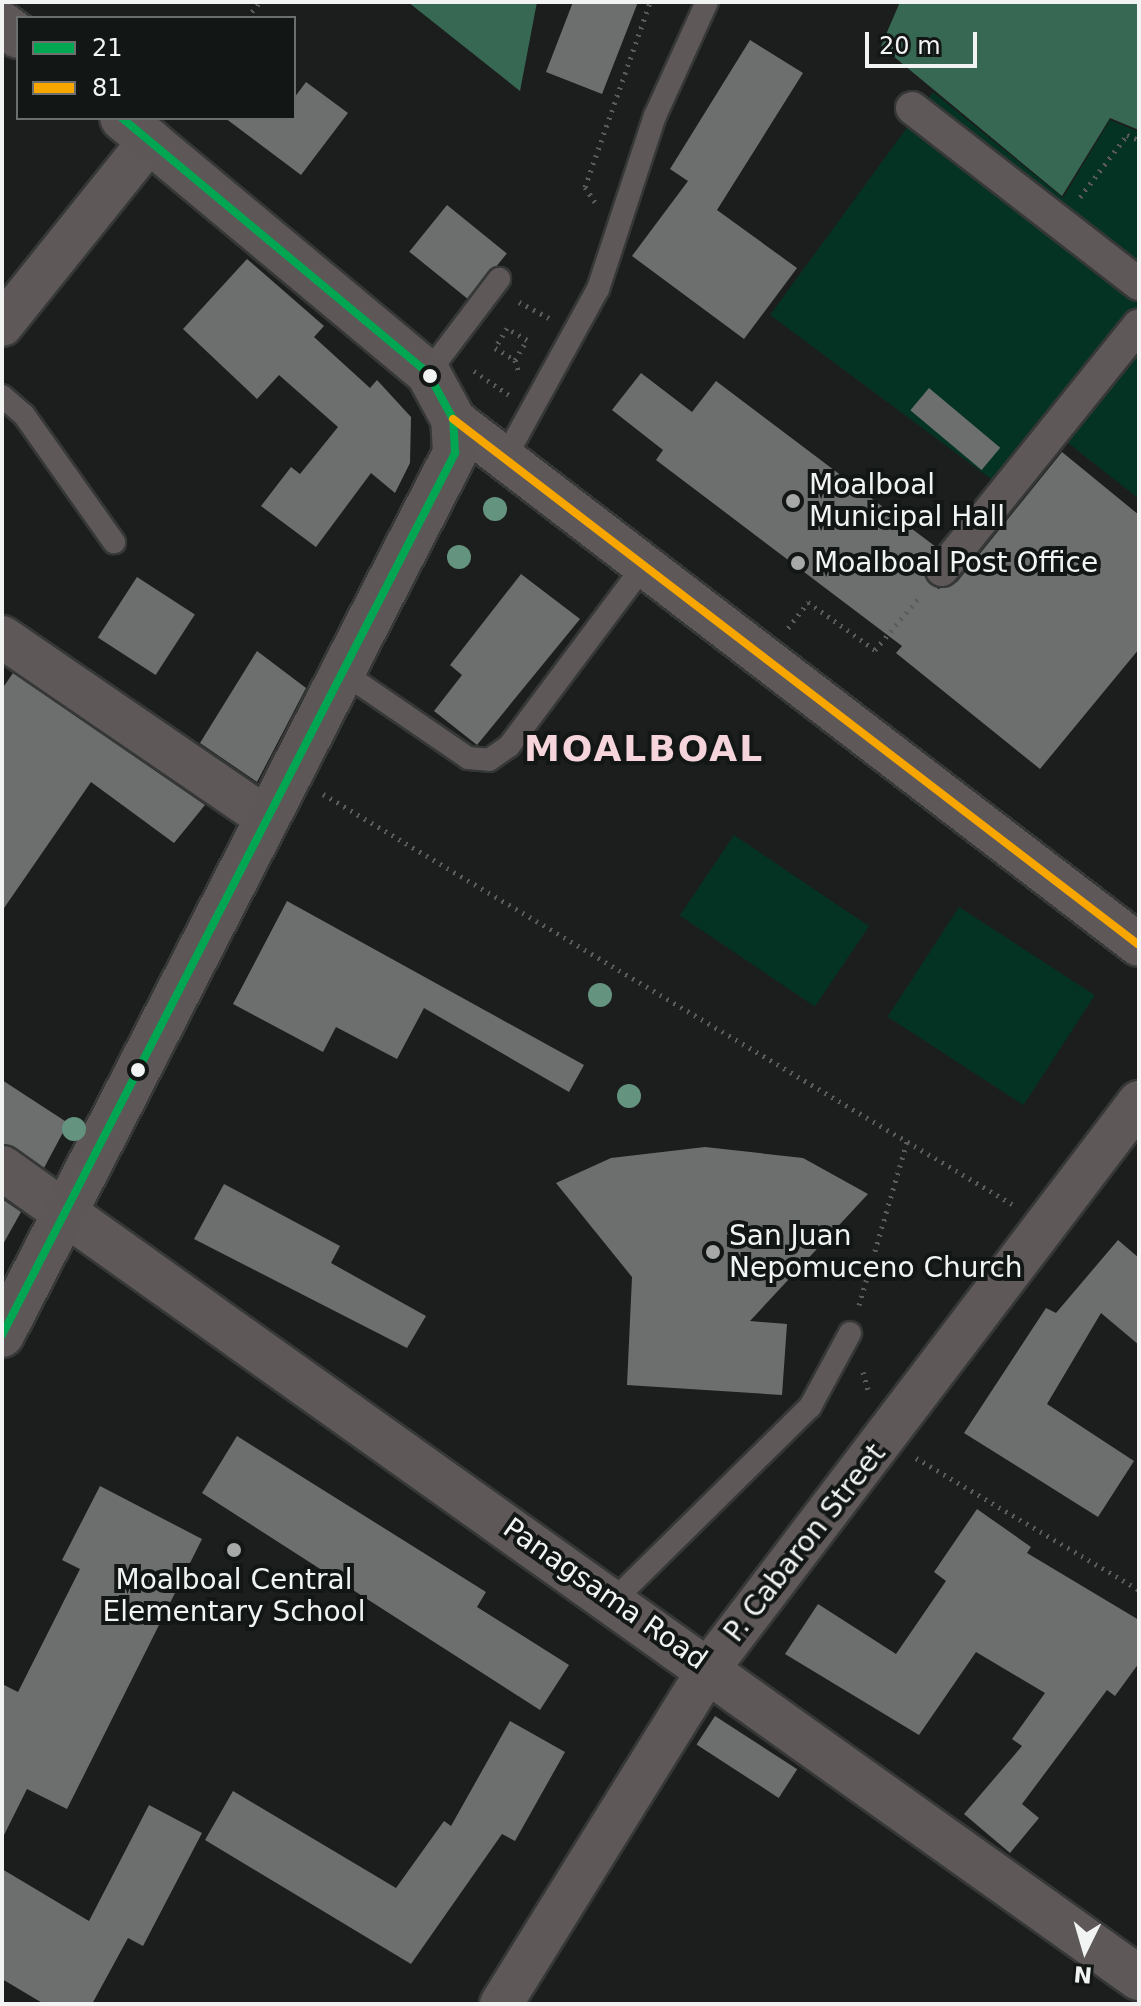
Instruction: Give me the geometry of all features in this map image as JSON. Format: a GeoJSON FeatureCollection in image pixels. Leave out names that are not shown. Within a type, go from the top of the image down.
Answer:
{"type":"FeatureCollection","features":[{"type":"Feature","properties":{"kind":"highway"},"geometry":{"type":"LineString","coordinates":[[2,1335],[68,1213],[341,671],[455,453],[446,369],[136,129]]}},
{"type":"Feature","properties":{"kind":"street"},"geometry":{"type":"LineString","coordinates":[[912,108],[1139,284]]}},
{"type":"Feature","properties":{"kind":"street"},"geometry":{"type":"LineString","coordinates":[[2,325],[136,129]]}},
{"type":"Feature","properties":{"kind":"street"},"geometry":{"type":"LineString","coordinates":[[942,570],[1139,325]]}},
{"type":"Feature","properties":{"kind":"street"},"geometry":{"type":"LineString","coordinates":[[453,419],[1139,945]]}},
{"type":"Feature","properties":{"kind":"street"},"geometry":{"type":"LineString","coordinates":[[2,637],[268,819]]}},
{"type":"Feature","properties":{"kind":"street","name":"P. Cabaron Street"},"geometry":{"type":"LineString","coordinates":[[501,2004],[709,1668],[884,1440],[1043,1224],[1139,1102]]}},
{"type":"Feature","properties":{"kind":"street","name":"Panagsama Road"},"geometry":{"type":"LineString","coordinates":[[2,1168],[614,1600],[1139,1978]]}},
{"type":"Feature","properties":{"kind":"lane"},"geometry":{"type":"LineString","coordinates":[[505,458],[574,332],[616,233],[655,116],[707,2]]}},
{"type":"Feature","properties":{"kind":"lane"},"geometry":{"type":"LineString","coordinates":[[446,369],[499,279]]}},
{"type":"Feature","properties":{"kind":"lane"},"geometry":{"type":"LineString","coordinates":[[2,396],[24,415],[114,542]]}},
{"type":"Feature","properties":{"kind":"lane"},"geometry":{"type":"LineString","coordinates":[[341,671],[468,758],[489,760],[509,746],[645,564]]}},
{"type":"Feature","properties":{"kind":"lane"},"geometry":{"type":"LineString","coordinates":[[614,1600],[810,1407],[850,1333]]}},
{"type":"Feature","properties":{"kind":"path"},"geometry":{"type":"LineString","coordinates":[[616,233],[585,187],[650,2]]}},
{"type":"Feature","properties":{"kind":"path"},"geometry":{"type":"LineString","coordinates":[[1060,223],[1127,135],[1139,140]]}},
{"type":"Feature","properties":{"kind":"path"},"geometry":{"type":"LineString","coordinates":[[513,298],[574,332]]}},
{"type":"Feature","properties":{"kind":"path"},"geometry":{"type":"LineString","coordinates":[[507,328],[527,340],[515,360],[495,348],[507,328]]}},
{"type":"Feature","properties":{"kind":"path"},"geometry":{"type":"LineString","coordinates":[[446,369],[532,412]]}},
{"type":"Feature","properties":{"kind":"path"},"geometry":{"type":"LineString","coordinates":[[765,657],[808,602],[875,650],[942,570]]}},
{"type":"Feature","properties":{"kind":"path"},"geometry":{"type":"LineString","coordinates":[[290,775],[908,1139],[1043,1224]]}},
{"type":"Feature","properties":{"kind":"path"},"geometry":{"type":"LineString","coordinates":[[908,1139],[850,1333],[884,1440],[1139,1590]]}},
{"type":"Feature","properties":{"kind":"shaded area"},"geometry":{"type":"Polygon","coordinates":[[[408,2],[537,2],[520,91],[408,2]]]}},
{"type":"Feature","properties":{"kind":"shaded area"},"geometry":{"type":"Polygon","coordinates":[[[900,2],[1139,2],[1139,130],[1110,118],[1062,196],[881,46],[900,2]]]}},
{"type":"Feature","properties":{"kind":"shaded area"},"geometry":{"type":"Polygon","coordinates":[[[933,92],[1063,198],[1110,120],[1139,132],[1139,499],[1067,442],[1010,493],[770,315],[933,92]]]}},
{"type":"Feature","properties":{"kind":"shaded area"},"geometry":{"type":"Polygon","coordinates":[[[734,835],[869,926],[815,1007],[680,915],[734,835]]]}},
{"type":"Feature","properties":{"kind":"shaded area"},"geometry":{"type":"Polygon","coordinates":[[[959,907],[1095,995],[1024,1105],[888,1017],[959,907]]]}},
{"type":"Feature","properties":{"kind":"building"},"geometry":{"type":"Polygon","coordinates":[[[573,2],[638,2],[602,94],[546,72],[573,2]]]}},
{"type":"Feature","properties":{"kind":"building"},"geometry":{"type":"Polygon","coordinates":[[[750,40],[803,73],[717,210],[797,268],[744,339],[632,256],[688,181],[670,169],[750,40]]]}},
{"type":"Feature","properties":{"kind":"building"},"geometry":{"type":"Polygon","coordinates":[[[306,82],[348,113],[301,175],[228,120],[296,120],[296,95],[306,82]]]}},
{"type":"Feature","properties":{"kind":"building"},"geometry":{"type":"Polygon","coordinates":[[[447,205],[507,253],[469,300],[409,252],[447,205]]]}},
{"type":"Feature","properties":{"kind":"building"},"geometry":{"type":"Polygon","coordinates":[[[247,259],[324,326],[314,337],[370,388],[377,380],[411,417],[410,463],[395,493],[371,473],[316,547],[261,506],[291,467],[300,474],[338,427],[279,375],[257,399],[183,329],[247,259]]]}},
{"type":"Feature","properties":{"kind":"building"},"geometry":{"type":"Polygon","coordinates":[[[641,373],[692,412],[716,381],[936,547],[923,568],[938,589],[957,582],[1062,452],[1139,515],[1139,649],[1040,769],[896,653],[902,646],[656,460],[663,450],[612,410],[641,373]]]}},
{"type":"Feature","properties":{"kind":"building"},"geometry":{"type":"Polygon","coordinates":[[[929,388],[1000,448],[982,470],[910,410],[929,388]]]}},
{"type":"Feature","properties":{"kind":"building"},"geometry":{"type":"Polygon","coordinates":[[[521,574],[580,619],[477,745],[434,711],[462,675],[450,665],[521,574]]]}},
{"type":"Feature","properties":{"kind":"building"},"geometry":{"type":"Polygon","coordinates":[[[137,577],[195,615],[156,675],[98,637],[137,577]]]}},
{"type":"Feature","properties":{"kind":"building"},"geometry":{"type":"Polygon","coordinates":[[[257,651],[306,688],[257,782],[200,743],[257,651]]]}},
{"type":"Feature","properties":{"kind":"building"},"geometry":{"type":"Polygon","coordinates":[[[13,673],[205,805],[174,843],[91,782],[2,911],[2,689],[13,673]]]}},
{"type":"Feature","properties":{"kind":"building"},"geometry":{"type":"Polygon","coordinates":[[[287,901],[584,1065],[569,1092],[424,1008],[397,1059],[336,1027],[323,1052],[233,1004],[287,901]]]}},
{"type":"Feature","properties":{"kind":"building"},"geometry":{"type":"Polygon","coordinates":[[[2,1080],[68,1123],[44,1168],[2,1143],[2,1080]]]}},
{"type":"Feature","properties":{"kind":"building","name":"San Juan Nepomuceno Church"},"geometry":{"type":"Polygon","coordinates":[[[705,1147],[803,1158],[868,1194],[750,1321],[787,1324],[782,1395],[627,1385],[632,1277],[556,1183],[611,1158],[705,1147]]]}},
{"type":"Feature","properties":{"kind":"building"},"geometry":{"type":"Polygon","coordinates":[[[224,1184],[340,1246],[331,1263],[426,1316],[407,1348],[194,1239],[224,1184]]]}},
{"type":"Feature","properties":{"kind":"building"},"geometry":{"type":"Polygon","coordinates":[[[2,1199],[21,1212],[2,1246],[2,1199]]]}},
{"type":"Feature","properties":{"kind":"building"},"geometry":{"type":"Polygon","coordinates":[[[1118,1240],[1139,1258],[1139,1345],[1101,1313],[1047,1404],[1134,1461],[1098,1517],[964,1433],[1046,1308],[1056,1313],[1118,1240]]]}},
{"type":"Feature","properties":{"kind":"building"},"geometry":{"type":"Polygon","coordinates":[[[237,1436],[486,1592],[477,1607],[569,1665],[540,1710],[202,1493],[237,1436]]]}},
{"type":"Feature","properties":{"kind":"building"},"geometry":{"type":"Polygon","coordinates":[[[100,1486],[202,1539],[67,1809],[27,1789],[2,1839],[2,1684],[18,1692],[80,1569],[62,1560],[100,1486]]]}},
{"type":"Feature","properties":{"kind":"building"},"geometry":{"type":"Polygon","coordinates":[[[977,1509],[1031,1547],[1027,1553],[1139,1620],[1139,1663],[1115,1696],[1107,1690],[1022,1804],[1039,1818],[1010,1853],[964,1814],[1022,1746],[1012,1739],[1045,1693],[976,1652],[919,1735],[785,1654],[818,1604],[896,1654],[946,1581],[934,1572],[977,1509]]]}},
{"type":"Feature","properties":{"kind":"building"},"geometry":{"type":"Polygon","coordinates":[[[715,1716],[797,1769],[779,1798],[696,1745],[715,1716]]]}},
{"type":"Feature","properties":{"kind":"building"},"geometry":{"type":"Polygon","coordinates":[[[510,1721],[565,1752],[515,1841],[502,1834],[411,1964],[205,1840],[233,1791],[396,1888],[444,1821],[451,1826],[510,1721]]]}},
{"type":"Feature","properties":{"kind":"building"},"geometry":{"type":"Polygon","coordinates":[[[149,1805],[202,1833],[143,1946],[128,1938],[92,2004],[44,2004],[2,1979],[2,1869],[89,1921],[149,1805]]]}},
{"type":"Feature","properties":{"kind":"transit line","name":"21"},"geometry":{"type":"LineString","coordinates":[[2,1335],[455,453],[453,419],[428,373],[124,120]]}},
{"type":"Feature","properties":{"kind":"transit line","name":"81"},"geometry":{"type":"LineString","coordinates":[[453,419],[1139,945]]}},
{"type":"Feature","properties":{"kind":"place","name":"Moalboal Municipal Hall"},"geometry":{"type":"Point","coordinates":[793,501]}},
{"type":"Feature","properties":{"kind":"place","name":"Moalboal Post Office"},"geometry":{"type":"Point","coordinates":[798,563]}},
{"type":"Feature","properties":{"kind":"place","name":"San Juan Nepomuceno Church"},"geometry":{"type":"Point","coordinates":[713,1252]}},
{"type":"Feature","properties":{"kind":"place","name":"Moalboal Central Elementary School"},"geometry":{"type":"Point","coordinates":[234,1550]}},
{"type":"Feature","properties":{"kind":"district","name":"MOALBOAL"},"geometry":{"type":"Point","coordinates":[644,749]}}]}
